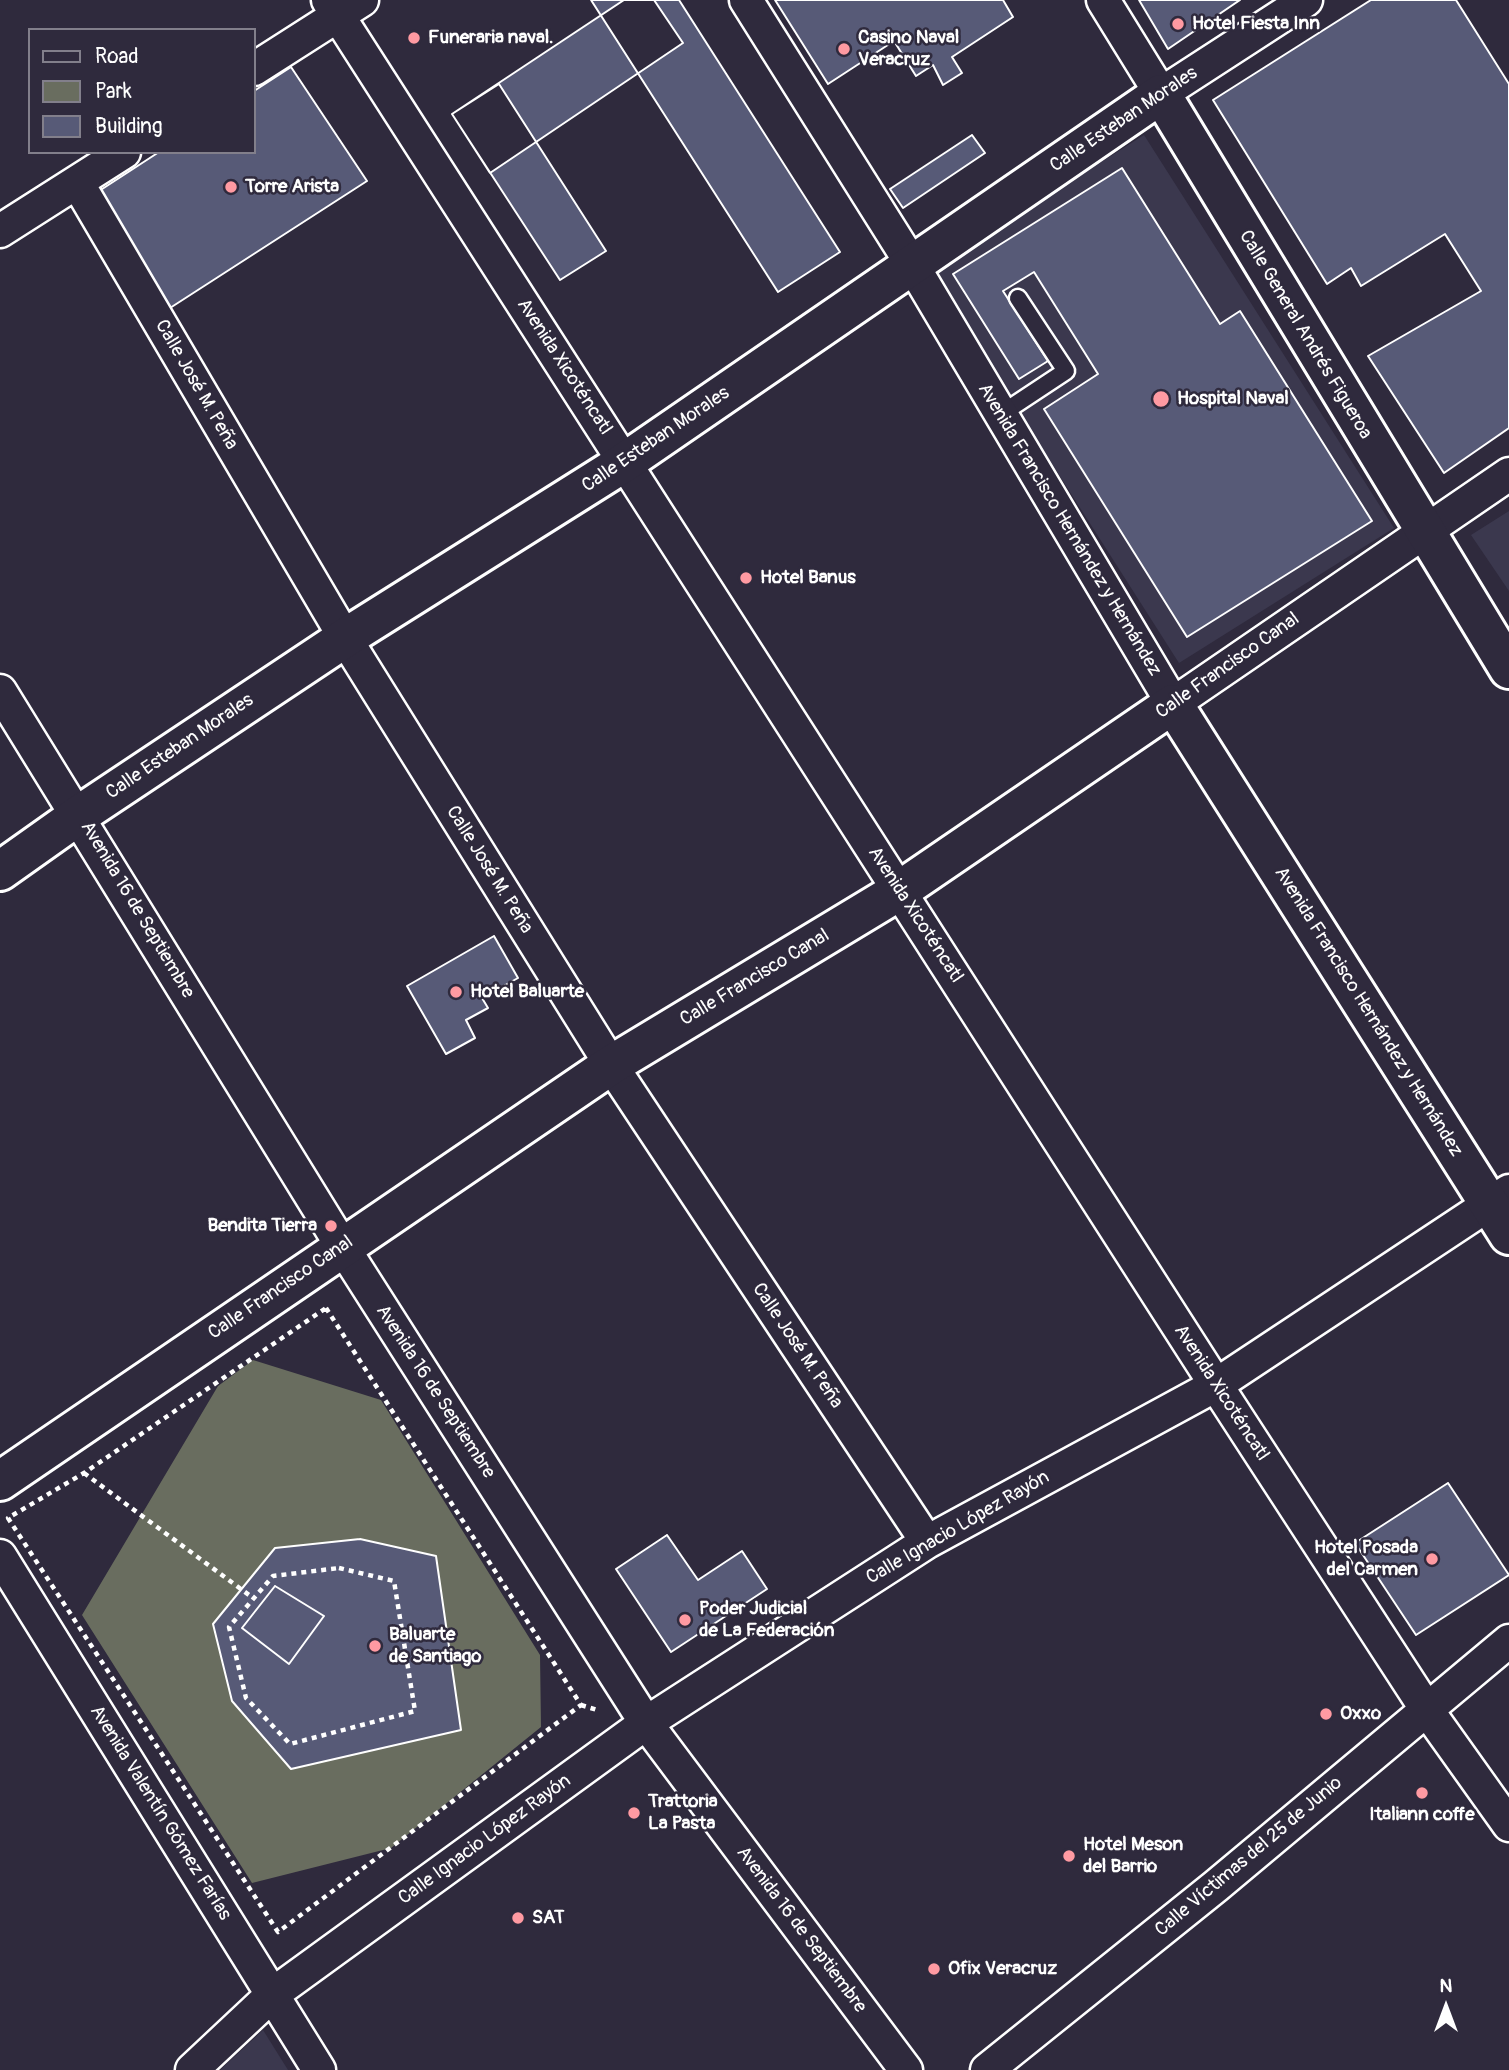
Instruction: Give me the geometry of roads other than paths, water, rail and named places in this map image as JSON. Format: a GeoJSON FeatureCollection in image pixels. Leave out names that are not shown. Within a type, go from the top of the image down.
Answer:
{"type":"FeatureCollection","features":[{"type":"Feature","properties":{"kind":"main road","name":"Calle Esteban Morales"},"geometry":{"type":"LineString","coordinates":[[0,871],[79,815],[345,638],[625,462],[1161,94]]}},
{"type":"Feature","properties":{"kind":"main road","name":"Calle General Andrés Figueroa"},"geometry":{"type":"LineString","coordinates":[[1161,94],[1509,669]]}},
{"type":"Feature","properties":{"kind":"main road","name":"Calle Francisco Canal"},"geometry":{"type":"LineString","coordinates":[[0,1481],[611,1065],[899,891],[1173,704]]}},
{"type":"Feature","properties":{"kind":"main road","name":"Avenida Francisco Hernández y Hernández"},"geometry":{"type":"LineString","coordinates":[[1173,704],[1503,1211]]}},
{"type":"Feature","properties":{"kind":"street","name":"Avenida Francisco Hernández y Hernández"},"geometry":{"type":"LineString","coordinates":[[746,0],[913,266],[1173,704]]}},
{"type":"Feature","properties":{"kind":"street","name":"Calle General Andrés Figueroa"},"geometry":{"type":"LineString","coordinates":[[1103,0],[1161,94]]}},
{"type":"Feature","properties":{"kind":"street","name":"Calle Esteban Morales"},"geometry":{"type":"LineString","coordinates":[[1161,94],[1306,0]]}},
{"type":"Feature","properties":{"kind":"street"},"geometry":{"type":"LineString","coordinates":[[256,68],[343,5]]}},
{"type":"Feature","properties":{"kind":"street","name":"Avenida Xicoténcatl"},"geometry":{"type":"LineString","coordinates":[[343,5],[625,462],[899,891],[1427,1710],[1509,1825]]}},
{"type":"Feature","properties":{"kind":"street"},"geometry":{"type":"LineString","coordinates":[[0,231],[121,154]]}},
{"type":"Feature","properties":{"kind":"street","name":"Calle José M. Peña"},"geometry":{"type":"LineString","coordinates":[[78,182],[345,638],[611,1065],[928,1542]]}},
{"type":"Feature","properties":{"kind":"street","name":"Calle Francisco Canal"},"geometry":{"type":"LineString","coordinates":[[1173,704],[1509,474]]}},
{"type":"Feature","properties":{"kind":"street","name":"Avenida 16 de Septiembre"},"geometry":{"type":"LineString","coordinates":[[0,691],[79,815],[342,1246],[646,1723],[906,2070]]}},
{"type":"Feature","properties":{"kind":"street","name":"Calle Ignacio López Rayón"},"geometry":{"type":"LineString","coordinates":[[192,2070],[273,1994],[646,1723],[928,1542],[1216,1385],[1503,1211]]}},
{"type":"Feature","properties":{"kind":"street","name":"Avenida Valentín Gómez Farías"},"geometry":{"type":"LineString","coordinates":[[0,1556],[319,2070]]}},
{"type":"Feature","properties":{"kind":"street","name":"Calle Víctimas del 25 de Junio"},"geometry":{"type":"LineString","coordinates":[[987,2070],[1216,1886],[1509,1641]]}},
{"type":"Feature","properties":{"kind":"lane"},"geometry":{"type":"LineString","coordinates":[[1000,414],[1066,371],[1018,298]]}},
{"type":"Feature","properties":{"kind":"place","name":"Hotel Fiesta Inn"},"geometry":{"type":"Point","coordinates":[1178,24]}},
{"type":"Feature","properties":{"kind":"place","name":"Funeraria naval."},"geometry":{"type":"Point","coordinates":[414,38]}},
{"type":"Feature","properties":{"kind":"place","name":"Casino Naval Veracruz"},"geometry":{"type":"Point","coordinates":[844,49]}},
{"type":"Feature","properties":{"kind":"place","name":"Torre Arista"},"geometry":{"type":"Point","coordinates":[231,187]}},
{"type":"Feature","properties":{"kind":"place","name":"Hospital Naval"},"geometry":{"type":"Point","coordinates":[1161,399]}},
{"type":"Feature","properties":{"kind":"place","name":"Hotel Banus"},"geometry":{"type":"Point","coordinates":[746,578]}},
{"type":"Feature","properties":{"kind":"place","name":"Hotel Baluarte"},"geometry":{"type":"Point","coordinates":[456,992]}},
{"type":"Feature","properties":{"kind":"place","name":"Bendita Tierra"},"geometry":{"type":"Point","coordinates":[331,1226]}},
{"type":"Feature","properties":{"kind":"place","name":"Hotel Posada del Carmen"},"geometry":{"type":"Point","coordinates":[1432,1559]}},
{"type":"Feature","properties":{"kind":"place","name":"Poder Judicial de La Federación"},"geometry":{"type":"Point","coordinates":[685,1620]}},
{"type":"Feature","properties":{"kind":"place","name":"Baluarte de Santiago"},"geometry":{"type":"Point","coordinates":[375,1646]}},
{"type":"Feature","properties":{"kind":"place","name":"Oxxo"},"geometry":{"type":"Point","coordinates":[1326,1714]}},
{"type":"Feature","properties":{"kind":"place","name":"Italiann coffe"},"geometry":{"type":"Point","coordinates":[1422,1793]}},
{"type":"Feature","properties":{"kind":"place","name":"Trattoria La Pasta"},"geometry":{"type":"Point","coordinates":[634,1813]}},
{"type":"Feature","properties":{"kind":"place","name":"Hotel Meson del Barrio"},"geometry":{"type":"Point","coordinates":[1069,1856]}},
{"type":"Feature","properties":{"kind":"place","name":"SAT"},"geometry":{"type":"Point","coordinates":[518,1918]}},
{"type":"Feature","properties":{"kind":"place","name":"Ofix Veracruz"},"geometry":{"type":"Point","coordinates":[934,1969]}}]}
